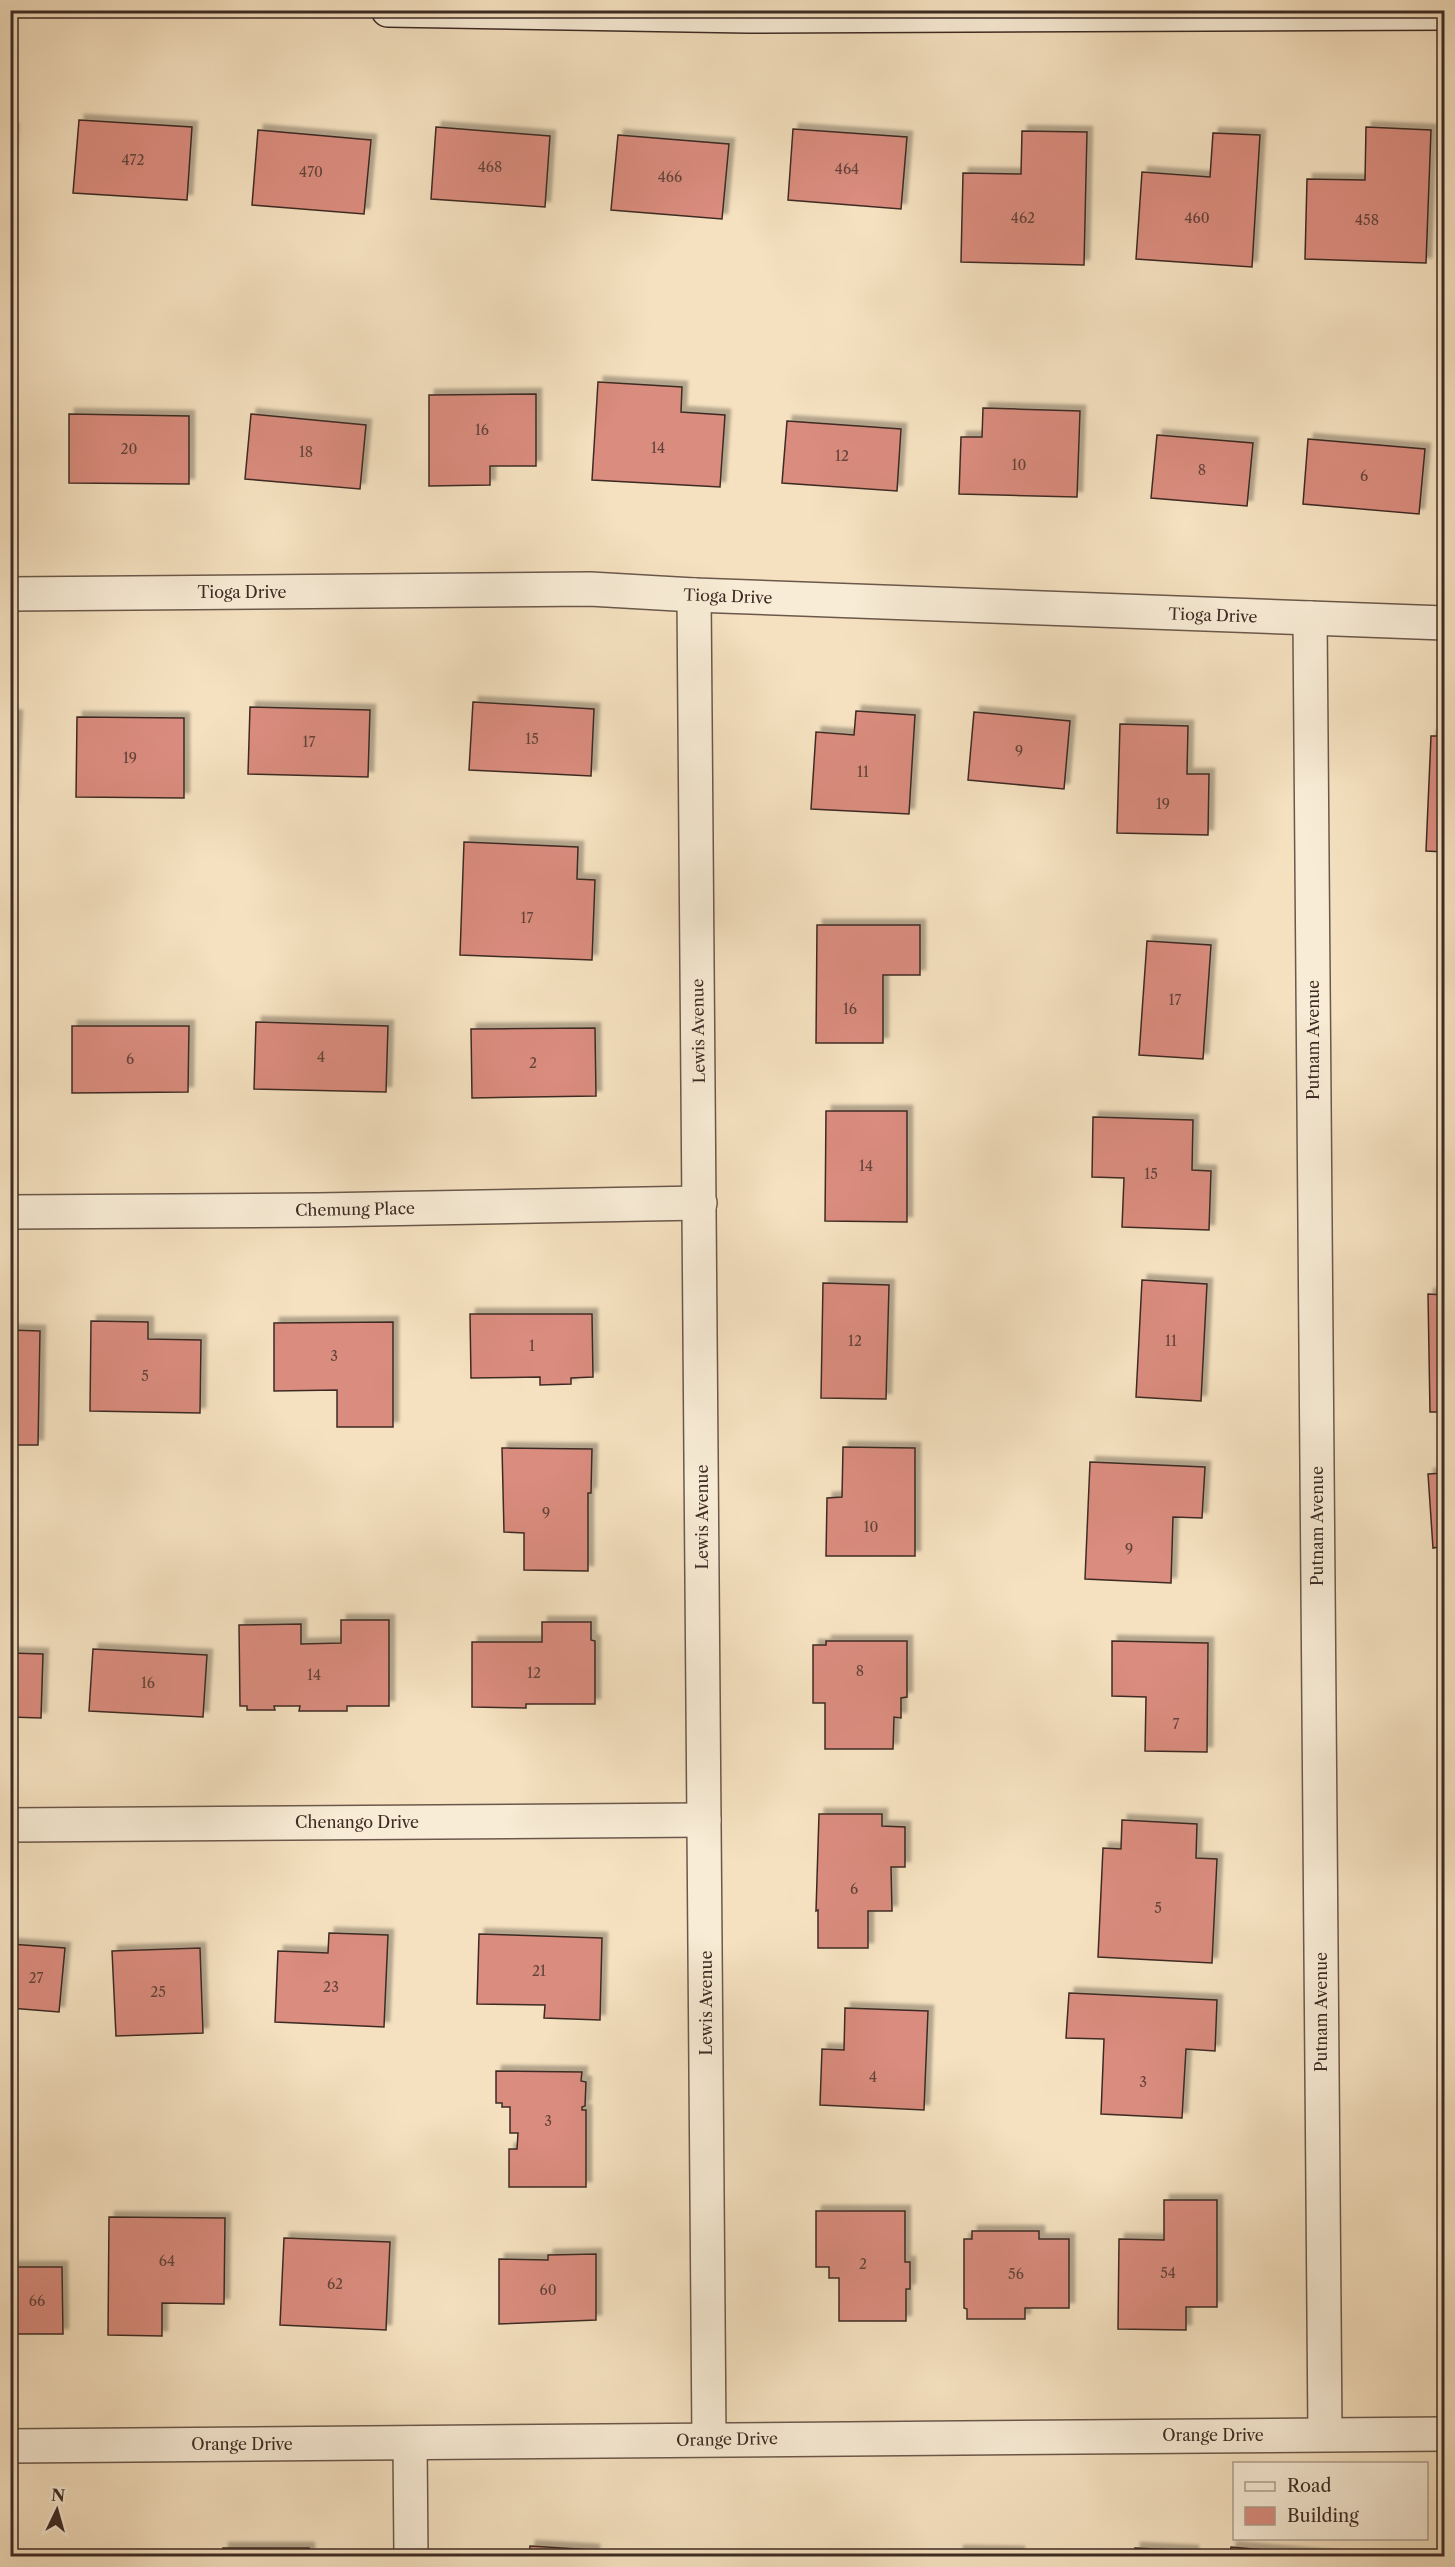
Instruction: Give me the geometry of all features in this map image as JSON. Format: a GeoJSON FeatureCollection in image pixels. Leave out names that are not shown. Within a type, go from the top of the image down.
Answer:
{"type":"FeatureCollection","features":[{"type":"Feature","properties":{"kind":"street"},"geometry":{"type":"LineString","coordinates":[[388,10],[748,15],[1444,14]]}},
{"type":"Feature","properties":{"kind":"street","name":"Tioga Drive"},"geometry":{"type":"LineString","coordinates":[[10,594],[590,589],[694,595],[1444,623]]}},
{"type":"Feature","properties":{"kind":"street","name":"Lewis Avenue"},"geometry":{"type":"LineString","coordinates":[[694,595],[709,2439]]}},
{"type":"Feature","properties":{"kind":"street","name":"Putnam Avenue"},"geometry":{"type":"LineString","coordinates":[[1310,618],[1325,2434]]}},
{"type":"Feature","properties":{"kind":"street","name":"Chemung Place"},"geometry":{"type":"LineString","coordinates":[[10,1212],[318,1210],[700,1203]]}},
{"type":"Feature","properties":{"kind":"street","name":"Chenango Drive"},"geometry":{"type":"LineString","coordinates":[[10,1825],[704,1820]]}},
{"type":"Feature","properties":{"kind":"street","name":"Orange Drive"},"geometry":{"type":"LineString","coordinates":[[10,2446],[1444,2434]]}},
{"type":"Feature","properties":{"kind":"street"},"geometry":{"type":"LineString","coordinates":[[410,2443],[411,2556]]}},
{"type":"Feature","properties":{"kind":"building"},"geometry":{"type":"Polygon","coordinates":[[[79,120],[192,127],[187,200],[73,193],[79,120]]]}},
{"type":"Feature","properties":{"kind":"building"},"geometry":{"type":"Polygon","coordinates":[[[436,127],[550,136],[545,207],[431,199],[436,127]]]}},
{"type":"Feature","properties":{"kind":"building"},"geometry":{"type":"Polygon","coordinates":[[[1366,127],[1431,130],[1426,263],[1305,259],[1307,179],[1365,180],[1366,127]]]}},
{"type":"Feature","properties":{"kind":"building"},"geometry":{"type":"Polygon","coordinates":[[[10,129],[13,129],[10,172],[10,129]]]}},
{"type":"Feature","properties":{"kind":"building"},"geometry":{"type":"Polygon","coordinates":[[[793,129],[907,137],[901,209],[788,200],[793,129]]]}},
{"type":"Feature","properties":{"kind":"building"},"geometry":{"type":"Polygon","coordinates":[[[258,130],[371,140],[364,214],[252,205],[258,130]]]}},
{"type":"Feature","properties":{"kind":"building"},"geometry":{"type":"Polygon","coordinates":[[[1022,131],[1087,132],[1084,265],[961,262],[963,173],[1021,174],[1022,131]]]}},
{"type":"Feature","properties":{"kind":"building"},"geometry":{"type":"Polygon","coordinates":[[[1213,133],[1260,135],[1252,267],[1136,259],[1142,172],[1210,177],[1213,133]]]}},
{"type":"Feature","properties":{"kind":"building"},"geometry":{"type":"Polygon","coordinates":[[[618,135],[729,144],[722,219],[611,210],[618,135]]]}},
{"type":"Feature","properties":{"kind":"building"},"geometry":{"type":"Polygon","coordinates":[[[598,382],[682,387],[681,412],[725,415],[720,487],[592,480],[598,382]]]}},
{"type":"Feature","properties":{"kind":"building"},"geometry":{"type":"Polygon","coordinates":[[[536,394],[536,466],[490,466],[490,485],[429,486],[429,395],[536,394]]]}},
{"type":"Feature","properties":{"kind":"building"},"geometry":{"type":"Polygon","coordinates":[[[983,408],[1080,411],[1077,497],[959,494],[961,437],[982,437],[983,408]]]}},
{"type":"Feature","properties":{"kind":"building"},"geometry":{"type":"Polygon","coordinates":[[[69,414],[189,416],[189,484],[69,483],[69,414]]]}},
{"type":"Feature","properties":{"kind":"building"},"geometry":{"type":"Polygon","coordinates":[[[251,414],[366,425],[360,489],[245,479],[251,414]]]}},
{"type":"Feature","properties":{"kind":"building"},"geometry":{"type":"Polygon","coordinates":[[[787,421],[901,429],[897,491],[782,483],[787,421]]]}},
{"type":"Feature","properties":{"kind":"building"},"geometry":{"type":"Polygon","coordinates":[[[1157,435],[1253,443],[1247,506],[1151,498],[1157,435]]]}},
{"type":"Feature","properties":{"kind":"building"},"geometry":{"type":"Polygon","coordinates":[[[1308,439],[1425,449],[1419,514],[1303,504],[1308,439]]]}},
{"type":"Feature","properties":{"kind":"building"},"geometry":{"type":"Polygon","coordinates":[[[473,702],[594,709],[591,776],[469,770],[473,702]]]}},
{"type":"Feature","properties":{"kind":"building"},"geometry":{"type":"Polygon","coordinates":[[[250,707],[370,710],[368,777],[248,774],[250,707]]]}},
{"type":"Feature","properties":{"kind":"building"},"geometry":{"type":"Polygon","coordinates":[[[856,711],[915,715],[909,814],[811,809],[816,732],[854,735],[856,711]]]}},
{"type":"Feature","properties":{"kind":"building"},"geometry":{"type":"Polygon","coordinates":[[[974,712],[1070,721],[1064,789],[968,780],[974,712]]]}},
{"type":"Feature","properties":{"kind":"building"},"geometry":{"type":"Polygon","coordinates":[[[10,715],[17,716],[12,807],[10,807],[10,715]]]}},
{"type":"Feature","properties":{"kind":"building"},"geometry":{"type":"Polygon","coordinates":[[[77,717],[184,718],[184,798],[76,797],[77,717]]]}},
{"type":"Feature","properties":{"kind":"building"},"geometry":{"type":"Polygon","coordinates":[[[1120,724],[1188,726],[1187,774],[1209,774],[1208,835],[1117,833],[1120,724]]]}},
{"type":"Feature","properties":{"kind":"building"},"geometry":{"type":"Polygon","coordinates":[[[1431,736],[1444,736],[1444,852],[1426,851],[1431,736]]]}},
{"type":"Feature","properties":{"kind":"building"},"geometry":{"type":"Polygon","coordinates":[[[464,842],[578,847],[577,879],[595,880],[592,960],[460,955],[464,842]]]}},
{"type":"Feature","properties":{"kind":"building"},"geometry":{"type":"Polygon","coordinates":[[[817,925],[920,925],[920,975],[883,975],[883,1043],[816,1043],[817,925]]]}},
{"type":"Feature","properties":{"kind":"building"},"geometry":{"type":"Polygon","coordinates":[[[1147,941],[1211,945],[1203,1059],[1139,1055],[1147,941]]]}},
{"type":"Feature","properties":{"kind":"building"},"geometry":{"type":"Polygon","coordinates":[[[1438,974],[1444,974],[1444,1095],[1441,1095],[1438,974]]]}},
{"type":"Feature","properties":{"kind":"building"},"geometry":{"type":"Polygon","coordinates":[[[256,1022],[388,1026],[386,1092],[254,1089],[256,1022]]]}},
{"type":"Feature","properties":{"kind":"building"},"geometry":{"type":"Polygon","coordinates":[[[72,1026],[189,1026],[188,1092],[72,1093],[72,1026]]]}},
{"type":"Feature","properties":{"kind":"building"},"geometry":{"type":"Polygon","coordinates":[[[595,1028],[596,1096],[472,1098],[471,1029],[595,1028]]]}},
{"type":"Feature","properties":{"kind":"building"},"geometry":{"type":"Polygon","coordinates":[[[826,1111],[907,1111],[907,1222],[825,1221],[826,1111]]]}},
{"type":"Feature","properties":{"kind":"building"},"geometry":{"type":"Polygon","coordinates":[[[1093,1117],[1193,1120],[1192,1170],[1211,1171],[1209,1230],[1122,1227],[1124,1178],[1092,1177],[1093,1117]]]}},
{"type":"Feature","properties":{"kind":"building"},"geometry":{"type":"Polygon","coordinates":[[[1441,1136],[1444,1136],[1444,1186],[1438,1186],[1441,1136]]]}},
{"type":"Feature","properties":{"kind":"building"},"geometry":{"type":"Polygon","coordinates":[[[1142,1280],[1207,1284],[1201,1401],[1136,1397],[1142,1280]]]}},
{"type":"Feature","properties":{"kind":"building"},"geometry":{"type":"Polygon","coordinates":[[[823,1283],[889,1285],[886,1399],[821,1398],[823,1283]]]}},
{"type":"Feature","properties":{"kind":"building"},"geometry":{"type":"Polygon","coordinates":[[[1428,1294],[1444,1295],[1444,1412],[1430,1412],[1428,1294]]]}},
{"type":"Feature","properties":{"kind":"building"},"geometry":{"type":"Polygon","coordinates":[[[470,1314],[592,1314],[593,1377],[571,1378],[571,1384],[540,1385],[540,1377],[471,1378],[470,1314]]]}},
{"type":"Feature","properties":{"kind":"building"},"geometry":{"type":"Polygon","coordinates":[[[91,1321],[148,1322],[148,1339],[201,1340],[200,1413],[90,1411],[91,1321]]]}},
{"type":"Feature","properties":{"kind":"building"},"geometry":{"type":"Polygon","coordinates":[[[393,1322],[393,1427],[337,1427],[337,1390],[274,1391],[274,1323],[393,1322]]]}},
{"type":"Feature","properties":{"kind":"building"},"geometry":{"type":"Polygon","coordinates":[[[10,1330],[40,1331],[38,1445],[10,1445],[10,1330]]]}},
{"type":"Feature","properties":{"kind":"building"},"geometry":{"type":"Polygon","coordinates":[[[843,1447],[915,1448],[915,1556],[826,1556],[827,1498],[842,1497],[843,1447]]]}},
{"type":"Feature","properties":{"kind":"building"},"geometry":{"type":"Polygon","coordinates":[[[502,1448],[592,1449],[591,1493],[588,1493],[588,1571],[524,1570],[524,1533],[504,1532],[502,1448]]]}},
{"type":"Feature","properties":{"kind":"building"},"geometry":{"type":"Polygon","coordinates":[[[1090,1462],[1205,1467],[1202,1518],[1173,1517],[1171,1583],[1085,1579],[1090,1462]]]}},
{"type":"Feature","properties":{"kind":"building"},"geometry":{"type":"Polygon","coordinates":[[[1444,1473],[1444,1591],[1442,1591],[1439,1547],[1433,1548],[1428,1474],[1444,1473]]]}},
{"type":"Feature","properties":{"kind":"building"},"geometry":{"type":"Polygon","coordinates":[[[341,1620],[389,1620],[389,1706],[347,1706],[347,1711],[299,1711],[300,1706],[274,1706],[275,1710],[247,1710],[247,1706],[240,1706],[239,1625],[301,1624],[301,1644],[341,1643],[341,1620]]]}},
{"type":"Feature","properties":{"kind":"building"},"geometry":{"type":"Polygon","coordinates":[[[542,1622],[591,1622],[591,1640],[595,1641],[595,1704],[526,1704],[526,1708],[472,1707],[472,1642],[542,1642],[542,1622]]]}},
{"type":"Feature","properties":{"kind":"building"},"geometry":{"type":"Polygon","coordinates":[[[826,1641],[907,1641],[907,1697],[901,1698],[901,1718],[894,1717],[893,1749],[825,1749],[825,1703],[813,1703],[813,1645],[826,1645],[826,1641]]]}},
{"type":"Feature","properties":{"kind":"building"},"geometry":{"type":"Polygon","coordinates":[[[1112,1641],[1208,1643],[1207,1752],[1145,1751],[1146,1697],[1112,1696],[1112,1641]]]}},
{"type":"Feature","properties":{"kind":"building"},"geometry":{"type":"Polygon","coordinates":[[[93,1649],[207,1655],[203,1717],[89,1711],[93,1649]]]}},
{"type":"Feature","properties":{"kind":"building"},"geometry":{"type":"Polygon","coordinates":[[[10,1653],[43,1654],[41,1718],[10,1717],[10,1653]]]}},
{"type":"Feature","properties":{"kind":"building"},"geometry":{"type":"Polygon","coordinates":[[[819,1814],[882,1814],[882,1826],[905,1827],[905,1867],[891,1867],[892,1911],[868,1911],[868,1948],[818,1948],[818,1910],[816,1911],[819,1814]]]}},
{"type":"Feature","properties":{"kind":"building"},"geometry":{"type":"Polygon","coordinates":[[[1122,1820],[1197,1824],[1196,1858],[1217,1859],[1212,1963],[1098,1957],[1103,1848],[1121,1849],[1122,1820]]]}},
{"type":"Feature","properties":{"kind":"building"},"geometry":{"type":"Polygon","coordinates":[[[329,1933],[388,1935],[384,2027],[275,2022],[278,1951],[328,1953],[329,1933]]]}},
{"type":"Feature","properties":{"kind":"building"},"geometry":{"type":"Polygon","coordinates":[[[479,1934],[602,1938],[600,2020],[544,2018],[545,2005],[477,2004],[479,1934]]]}},
{"type":"Feature","properties":{"kind":"building"},"geometry":{"type":"Polygon","coordinates":[[[10,1944],[65,1948],[59,2012],[10,2008],[10,1944]]]}},
{"type":"Feature","properties":{"kind":"building"},"geometry":{"type":"Polygon","coordinates":[[[200,1948],[203,2033],[116,2036],[112,1951],[200,1948]]]}},
{"type":"Feature","properties":{"kind":"building"},"geometry":{"type":"Polygon","coordinates":[[[1069,1993],[1217,2000],[1215,2051],[1186,2049],[1182,2118],[1101,2114],[1104,2039],[1066,2038],[1069,1993]]]}},
{"type":"Feature","properties":{"kind":"building"},"geometry":{"type":"Polygon","coordinates":[[[1444,1993],[1444,2127],[1441,2127],[1444,1993]]]}},
{"type":"Feature","properties":{"kind":"building"},"geometry":{"type":"Polygon","coordinates":[[[845,2008],[928,2011],[924,2110],[820,2105],[822,2049],[844,2050],[845,2008]]]}},
{"type":"Feature","properties":{"kind":"building"},"geometry":{"type":"Polygon","coordinates":[[[496,2071],[582,2072],[581,2081],[586,2082],[585,2106],[582,2110],[586,2110],[586,2187],[509,2187],[509,2149],[517,2149],[518,2133],[510,2133],[510,2107],[502,2107],[502,2103],[496,2103],[496,2071]]]}},
{"type":"Feature","properties":{"kind":"building"},"geometry":{"type":"Polygon","coordinates":[[[1164,2200],[1217,2200],[1217,2307],[1186,2307],[1186,2330],[1118,2329],[1119,2239],[1164,2240],[1164,2200]]]}},
{"type":"Feature","properties":{"kind":"building"},"geometry":{"type":"Polygon","coordinates":[[[816,2211],[905,2211],[905,2262],[910,2262],[910,2289],[906,2289],[906,2321],[839,2321],[839,2278],[829,2278],[829,2267],[816,2267],[816,2211]]]}},
{"type":"Feature","properties":{"kind":"building"},"geometry":{"type":"Polygon","coordinates":[[[1443,2214],[1444,2324],[1442,2324],[1443,2214]]]}},
{"type":"Feature","properties":{"kind":"building"},"geometry":{"type":"Polygon","coordinates":[[[109,2217],[225,2218],[224,2304],[162,2303],[162,2336],[108,2335],[109,2217]]]}},
{"type":"Feature","properties":{"kind":"building"},"geometry":{"type":"Polygon","coordinates":[[[972,2231],[1039,2231],[1039,2239],[1069,2239],[1069,2308],[1025,2308],[1025,2319],[967,2319],[967,2309],[964,2308],[964,2239],[972,2239],[972,2231]]]}},
{"type":"Feature","properties":{"kind":"building"},"geometry":{"type":"Polygon","coordinates":[[[284,2238],[390,2242],[386,2330],[280,2325],[284,2238]]]}},
{"type":"Feature","properties":{"kind":"building"},"geometry":{"type":"Polygon","coordinates":[[[596,2254],[596,2320],[499,2324],[499,2259],[548,2260],[548,2255],[596,2254]]]}},
{"type":"Feature","properties":{"kind":"building"},"geometry":{"type":"Polygon","coordinates":[[[10,2267],[62,2267],[63,2334],[10,2334],[10,2267]]]}},
{"type":"Feature","properties":{"kind":"building"},"geometry":{"type":"Polygon","coordinates":[[[530,2546],[594,2550],[594,2556],[529,2556],[530,2546]]]}},
{"type":"Feature","properties":{"kind":"building"},"geometry":{"type":"Polygon","coordinates":[[[1231,2547],[1333,2556],[1230,2556],[1231,2547]]]}},
{"type":"Feature","properties":{"kind":"building"},"geometry":{"type":"Polygon","coordinates":[[[223,2548],[309,2548],[309,2556],[223,2556],[223,2548]]]}},
{"type":"Feature","properties":{"kind":"building"},"geometry":{"type":"Polygon","coordinates":[[[1135,2548],[1193,2551],[1193,2556],[1135,2556],[1135,2548]]]}},
{"type":"Feature","properties":{"kind":"building"},"geometry":{"type":"Polygon","coordinates":[[[958,2551],[1019,2552],[1019,2556],[958,2556],[958,2551]]]}}]}
